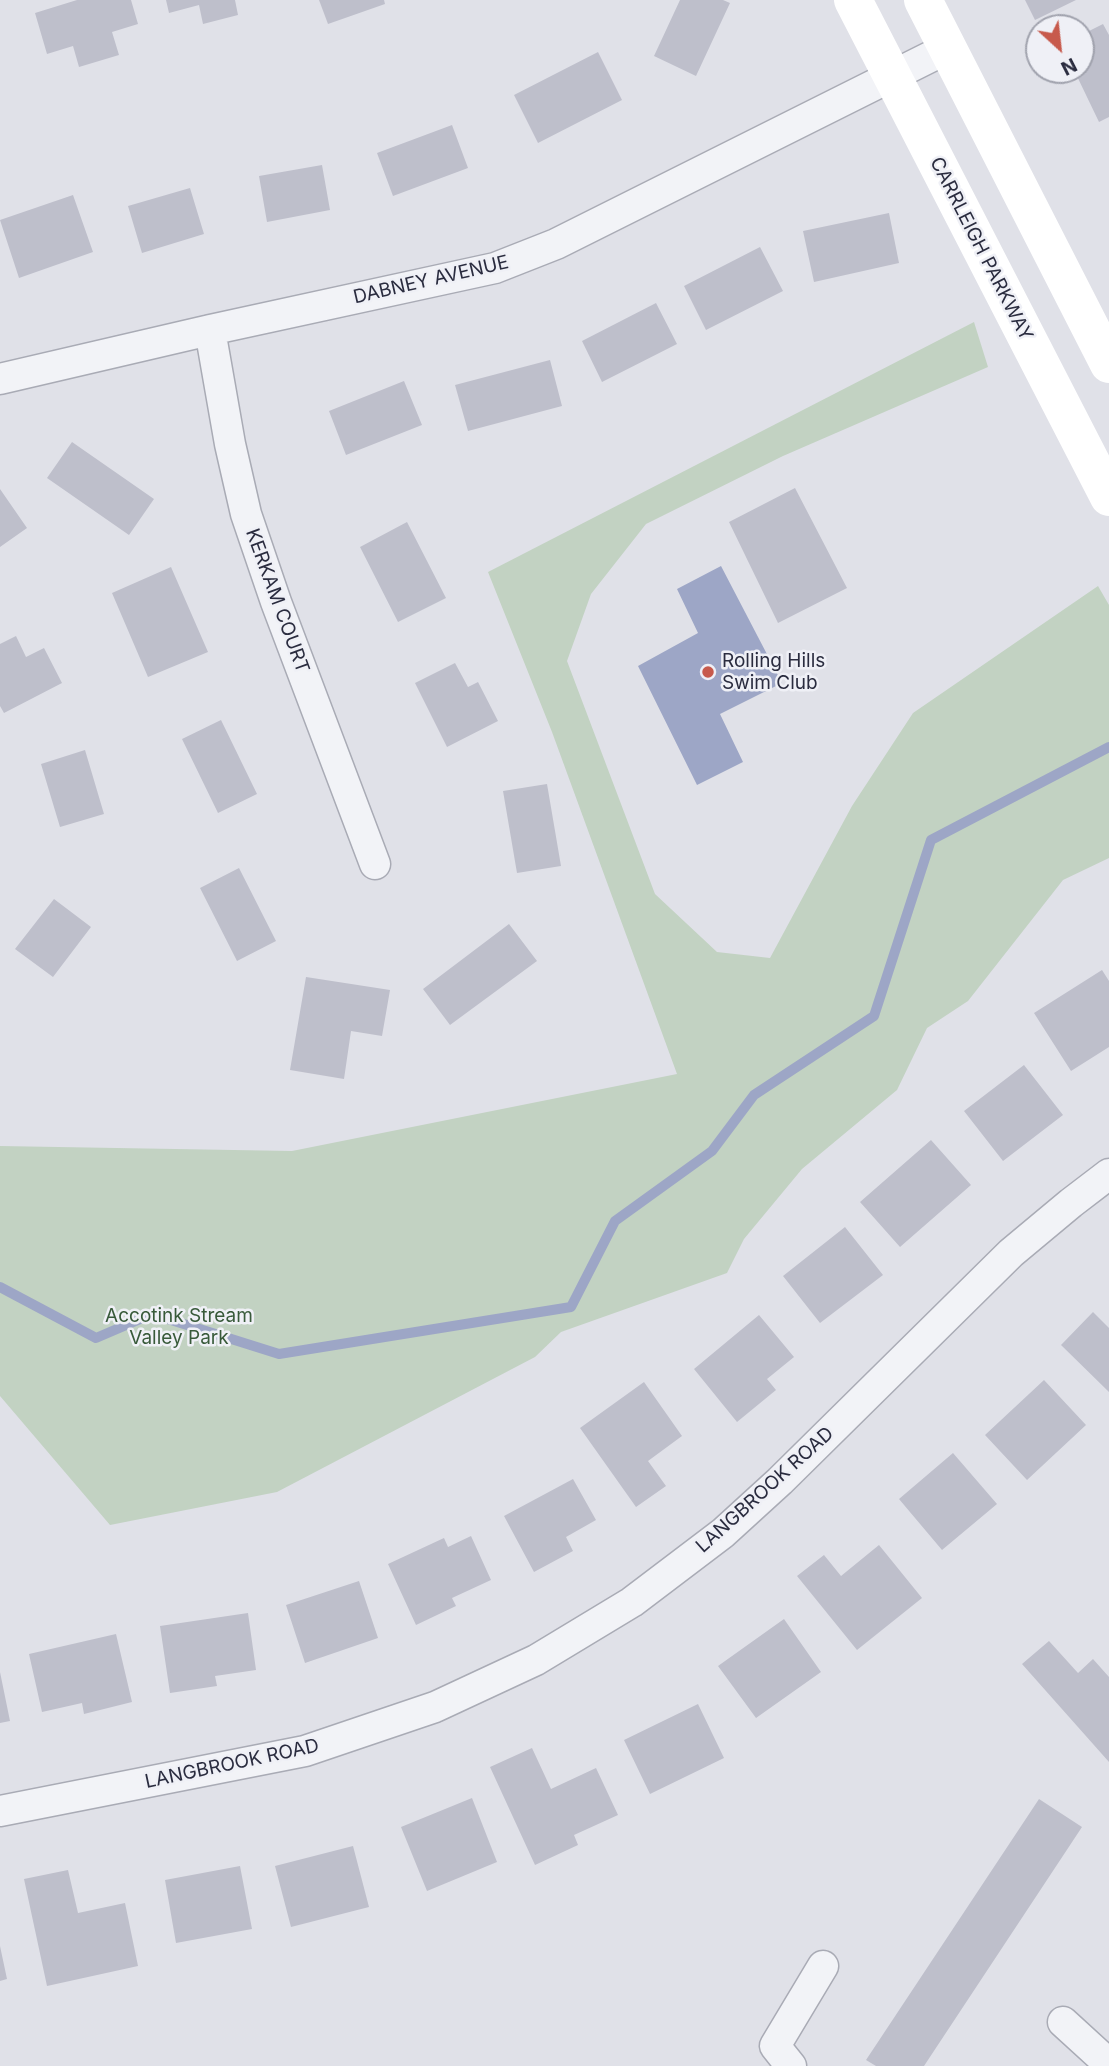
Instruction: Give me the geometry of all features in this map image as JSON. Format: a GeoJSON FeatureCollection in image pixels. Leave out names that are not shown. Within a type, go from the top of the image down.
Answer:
{"type":"FeatureCollection","features":[{"type":"Feature","properties":{"kind":"street","name":"CARRLEIGH PARKWAY"},"geometry":{"type":"LineString","coordinates":[[853,0],[1109,497]]}},
{"type":"Feature","properties":{"kind":"street"},"geometry":{"type":"LineString","coordinates":[[923,0],[1109,364]]}},
{"type":"Feature","properties":{"kind":"street","name":"DABNEY AVENUE"},"geometry":{"type":"LineString","coordinates":[[0,379],[495,268],[556,244],[948,48]]}},
{"type":"Feature","properties":{"kind":"street","name":"KERKAM COURT"},"geometry":{"type":"LineString","coordinates":[[210,330],[230,444],[246,514],[276,602],[375,864]]}},
{"type":"Feature","properties":{"kind":"street","name":"LANGBROOK ROAD"},"geometry":{"type":"LineString","coordinates":[[0,1811],[305,1751],[435,1707],[536,1660],[632,1602],[723,1533],[780,1481],[1011,1253],[1109,1174]]}},
{"type":"Feature","properties":{"kind":"street"},"geometry":{"type":"LineString","coordinates":[[791,2066],[775,2046],[823,1966]]}},
{"type":"Feature","properties":{"kind":"street"},"geometry":{"type":"LineString","coordinates":[[1063,2022],[1109,2064]]}},
{"type":"Feature","properties":{"kind":"green space","name":"Accotink Stream Valley Park"},"geometry":{"type":"Polygon","coordinates":[[[974,322],[988,367],[783,456],[646,524],[591,594],[567,661],[655,894],[717,952],[770,958],[852,806],[913,713],[1098,586],[1109,605],[1109,858],[1063,880],[968,1001],[927,1028],[897,1090],[802,1169],[744,1239],[727,1273],[561,1332],[535,1357],[277,1492],[110,1525],[0,1396],[0,1146],[292,1151],[677,1074],[552,732],[488,572],[974,322]]]}},
{"type":"Feature","properties":{"kind":"water"},"geometry":{"type":"Polygon","coordinates":[[[721,566],[782,683],[720,714],[743,762],[697,785],[638,666],[698,633],[677,589],[721,566]]]}},
{"type":"Feature","properties":{"kind":"building"},"geometry":{"type":"Polygon","coordinates":[[[77,0],[131,0],[138,24],[112,32],[119,55],[79,67],[73,46],[47,54],[35,13],[77,0]]]}},
{"type":"Feature","properties":{"kind":"building"},"geometry":{"type":"Polygon","coordinates":[[[166,0],[235,0],[238,15],[203,24],[199,5],[169,13],[166,0]]]}},
{"type":"Feature","properties":{"kind":"building"},"geometry":{"type":"Polygon","coordinates":[[[319,0],[384,0],[385,4],[328,24],[319,0]]]}},
{"type":"Feature","properties":{"kind":"building"},"geometry":{"type":"Polygon","coordinates":[[[680,0],[723,0],[730,3],[696,76],[654,56],[680,0]]]}},
{"type":"Feature","properties":{"kind":"building"},"geometry":{"type":"Polygon","coordinates":[[[1025,0],[1076,0],[1047,14],[1032,14],[1025,0]]]}},
{"type":"Feature","properties":{"kind":"building"},"geometry":{"type":"Polygon","coordinates":[[[1103,24],[1109,35],[1109,117],[1099,122],[1081,84],[1095,84],[1095,28],[1103,24]]]}},
{"type":"Feature","properties":{"kind":"building"},"geometry":{"type":"Polygon","coordinates":[[[598,52],[622,100],[538,143],[514,95],[598,52]]]}},
{"type":"Feature","properties":{"kind":"building"},"geometry":{"type":"Polygon","coordinates":[[[452,125],[468,168],[393,196],[377,153],[452,125]]]}},
{"type":"Feature","properties":{"kind":"building"},"geometry":{"type":"Polygon","coordinates":[[[322,165],[330,210],[267,222],[259,176],[322,165]]]}},
{"type":"Feature","properties":{"kind":"building"},"geometry":{"type":"Polygon","coordinates":[[[190,188],[204,234],[142,253],[128,206],[190,188]]]}},
{"type":"Feature","properties":{"kind":"building"},"geometry":{"type":"Polygon","coordinates":[[[73,195],[93,252],[19,278],[0,220],[73,195]]]}},
{"type":"Feature","properties":{"kind":"building"},"geometry":{"type":"Polygon","coordinates":[[[889,213],[899,263],[814,282],[803,231],[889,213]]]}},
{"type":"Feature","properties":{"kind":"building"},"geometry":{"type":"Polygon","coordinates":[[[760,247],[783,291],[706,330],[684,286],[760,247]]]}},
{"type":"Feature","properties":{"kind":"building"},"geometry":{"type":"Polygon","coordinates":[[[656,303],[677,344],[602,382],[582,341],[656,303]]]}},
{"type":"Feature","properties":{"kind":"building"},"geometry":{"type":"Polygon","coordinates":[[[550,360],[562,406],[468,431],[455,385],[550,360]]]}},
{"type":"Feature","properties":{"kind":"building"},"geometry":{"type":"Polygon","coordinates":[[[404,381],[422,425],[346,455],[329,411],[404,381]]]}},
{"type":"Feature","properties":{"kind":"building"},"geometry":{"type":"Polygon","coordinates":[[[72,442],[154,499],[129,535],[47,478],[72,442]]]}},
{"type":"Feature","properties":{"kind":"building"},"geometry":{"type":"Polygon","coordinates":[[[795,488],[847,588],[778,623],[729,522],[795,488]]]}},
{"type":"Feature","properties":{"kind":"building"},"geometry":{"type":"Polygon","coordinates":[[[0,489],[27,528],[0,547],[0,489]]]}},
{"type":"Feature","properties":{"kind":"building"},"geometry":{"type":"Polygon","coordinates":[[[407,522],[446,598],[398,622],[360,547],[407,522]]]}},
{"type":"Feature","properties":{"kind":"building"},"geometry":{"type":"Polygon","coordinates":[[[171,567],[208,652],[148,677],[112,593],[171,567]]]}},
{"type":"Feature","properties":{"kind":"building"},"geometry":{"type":"Polygon","coordinates":[[[16,636],[26,657],[44,648],[62,683],[4,713],[0,706],[0,644],[16,636]]]}},
{"type":"Feature","properties":{"kind":"building"},"geometry":{"type":"Polygon","coordinates":[[[455,663],[468,687],[478,682],[498,721],[447,747],[415,683],[455,663]]]}},
{"type":"Feature","properties":{"kind":"building"},"geometry":{"type":"Polygon","coordinates":[[[221,720],[257,794],[218,813],[182,739],[221,720]]]}},
{"type":"Feature","properties":{"kind":"building"},"geometry":{"type":"Polygon","coordinates":[[[85,750],[104,814],[60,827],[41,764],[85,750]]]}},
{"type":"Feature","properties":{"kind":"building"},"geometry":{"type":"Polygon","coordinates":[[[547,784],[561,866],[517,873],[503,791],[547,784]]]}},
{"type":"Feature","properties":{"kind":"building"},"geometry":{"type":"Polygon","coordinates":[[[239,868],[276,941],[237,961],[200,888],[239,868]]]}},
{"type":"Feature","properties":{"kind":"building"},"geometry":{"type":"Polygon","coordinates":[[[54,899],[91,927],[53,977],[15,949],[54,899]]]}},
{"type":"Feature","properties":{"kind":"building"},"geometry":{"type":"Polygon","coordinates":[[[509,924],[537,961],[450,1025],[423,989],[509,924]]]}},
{"type":"Feature","properties":{"kind":"building"},"geometry":{"type":"Polygon","coordinates":[[[1102,970],[1109,981],[1109,1047],[1071,1071],[1034,1013],[1102,970]]]}},
{"type":"Feature","properties":{"kind":"building"},"geometry":{"type":"Polygon","coordinates":[[[306,977],[390,990],[382,1036],[351,1031],[344,1079],[290,1070],[306,977]]]}},
{"type":"Feature","properties":{"kind":"building"},"geometry":{"type":"Polygon","coordinates":[[[1024,1065],[1063,1115],[1003,1161],[964,1111],[1024,1065]]]}},
{"type":"Feature","properties":{"kind":"building"},"geometry":{"type":"Polygon","coordinates":[[[931,1140],[971,1185],[900,1247],[860,1202],[931,1140]]]}},
{"type":"Feature","properties":{"kind":"building"},"geometry":{"type":"Polygon","coordinates":[[[845,1227],[883,1275],[820,1323],[783,1276],[845,1227]]]}},
{"type":"Feature","properties":{"kind":"building"},"geometry":{"type":"Polygon","coordinates":[[[1093,1312],[1109,1328],[1109,1392],[1061,1345],[1093,1312]]]}},
{"type":"Feature","properties":{"kind":"building"},"geometry":{"type":"Polygon","coordinates":[[[759,1315],[794,1357],[767,1379],[776,1390],[737,1422],[694,1369],[759,1315]]]}},
{"type":"Feature","properties":{"kind":"building"},"geometry":{"type":"Polygon","coordinates":[[[1044,1380],[1086,1425],[1027,1480],[985,1435],[1044,1380]]]}},
{"type":"Feature","properties":{"kind":"building"},"geometry":{"type":"Polygon","coordinates":[[[644,1382],[682,1436],[648,1461],[666,1486],[636,1507],[580,1428],[644,1382]]]}},
{"type":"Feature","properties":{"kind":"building"},"geometry":{"type":"Polygon","coordinates":[[[953,1453],[997,1504],[942,1550],[899,1499],[953,1453]]]}},
{"type":"Feature","properties":{"kind":"building"},"geometry":{"type":"Polygon","coordinates":[[[573,1479],[596,1520],[566,1537],[573,1551],[534,1572],[504,1516],[573,1479]]]}},
{"type":"Feature","properties":{"kind":"building"},"geometry":{"type":"Polygon","coordinates":[[[471,1536],[491,1580],[452,1598],[456,1606],[416,1625],[388,1564],[444,1538],[448,1547],[471,1536]]]}},
{"type":"Feature","properties":{"kind":"building"},"geometry":{"type":"Polygon","coordinates":[[[879,1545],[922,1598],[857,1650],[797,1576],[824,1555],[841,1576],[879,1545]]]}},
{"type":"Feature","properties":{"kind":"building"},"geometry":{"type":"Polygon","coordinates":[[[359,1581],[378,1638],[305,1663],[286,1605],[359,1581]]]}},
{"type":"Feature","properties":{"kind":"building"},"geometry":{"type":"Polygon","coordinates":[[[248,1613],[256,1670],[215,1676],[217,1686],[170,1693],[160,1626],[248,1613]]]}},
{"type":"Feature","properties":{"kind":"building"},"geometry":{"type":"Polygon","coordinates":[[[784,1619],[821,1672],[756,1718],[718,1666],[784,1619]]]}},
{"type":"Feature","properties":{"kind":"building"},"geometry":{"type":"Polygon","coordinates":[[[116,1634],[132,1702],[84,1714],[82,1703],[42,1712],[29,1654],[116,1634]]]}},
{"type":"Feature","properties":{"kind":"building"},"geometry":{"type":"Polygon","coordinates":[[[1049,1641],[1078,1673],[1093,1659],[1109,1677],[1109,1762],[1022,1664],[1049,1641]]]}},
{"type":"Feature","properties":{"kind":"building"},"geometry":{"type":"Polygon","coordinates":[[[0,1672],[10,1721],[0,1723],[0,1672]]]}},
{"type":"Feature","properties":{"kind":"building"},"geometry":{"type":"Polygon","coordinates":[[[698,1704],[724,1758],[650,1794],[624,1740],[698,1704]]]}},
{"type":"Feature","properties":{"kind":"building"},"geometry":{"type":"Polygon","coordinates":[[[532,1748],[551,1789],[596,1768],[618,1815],[574,1835],[578,1845],[535,1865],[490,1767],[532,1748]]]}},
{"type":"Feature","properties":{"kind":"building"},"geometry":{"type":"Polygon","coordinates":[[[472,1798],[497,1862],[427,1891],[401,1827],[472,1798]]]}},
{"type":"Feature","properties":{"kind":"building"},"geometry":{"type":"Polygon","coordinates":[[[1039,1799],[1082,1827],[924,2066],[876,2066],[866,2060],[1039,1799]]]}},
{"type":"Feature","properties":{"kind":"building"},"geometry":{"type":"Polygon","coordinates":[[[353,1846],[369,1907],[291,1927],[275,1866],[353,1846]]]}},
{"type":"Feature","properties":{"kind":"building"},"geometry":{"type":"Polygon","coordinates":[[[240,1866],[252,1929],[176,1943],[165,1880],[240,1866]]]}},
{"type":"Feature","properties":{"kind":"building"},"geometry":{"type":"Polygon","coordinates":[[[68,1870],[78,1913],[125,1903],[138,1966],[47,1986],[24,1879],[68,1870]]]}},
{"type":"Feature","properties":{"kind":"building"},"geometry":{"type":"Polygon","coordinates":[[[0,1946],[7,1979],[0,1981],[0,1946]]]}},
{"type":"Feature","properties":{"kind":"waterway"},"geometry":{"type":"LineString","coordinates":[[0,1287],[96,1338],[152,1314],[279,1354],[571,1307],[615,1221],[712,1151],[754,1095],[874,1016],[931,840],[1109,747]]}},
{"type":"Feature","properties":{"kind":"place","name":"Rolling Hills Swim Club"},"geometry":{"type":"Point","coordinates":[708,672]}}]}
